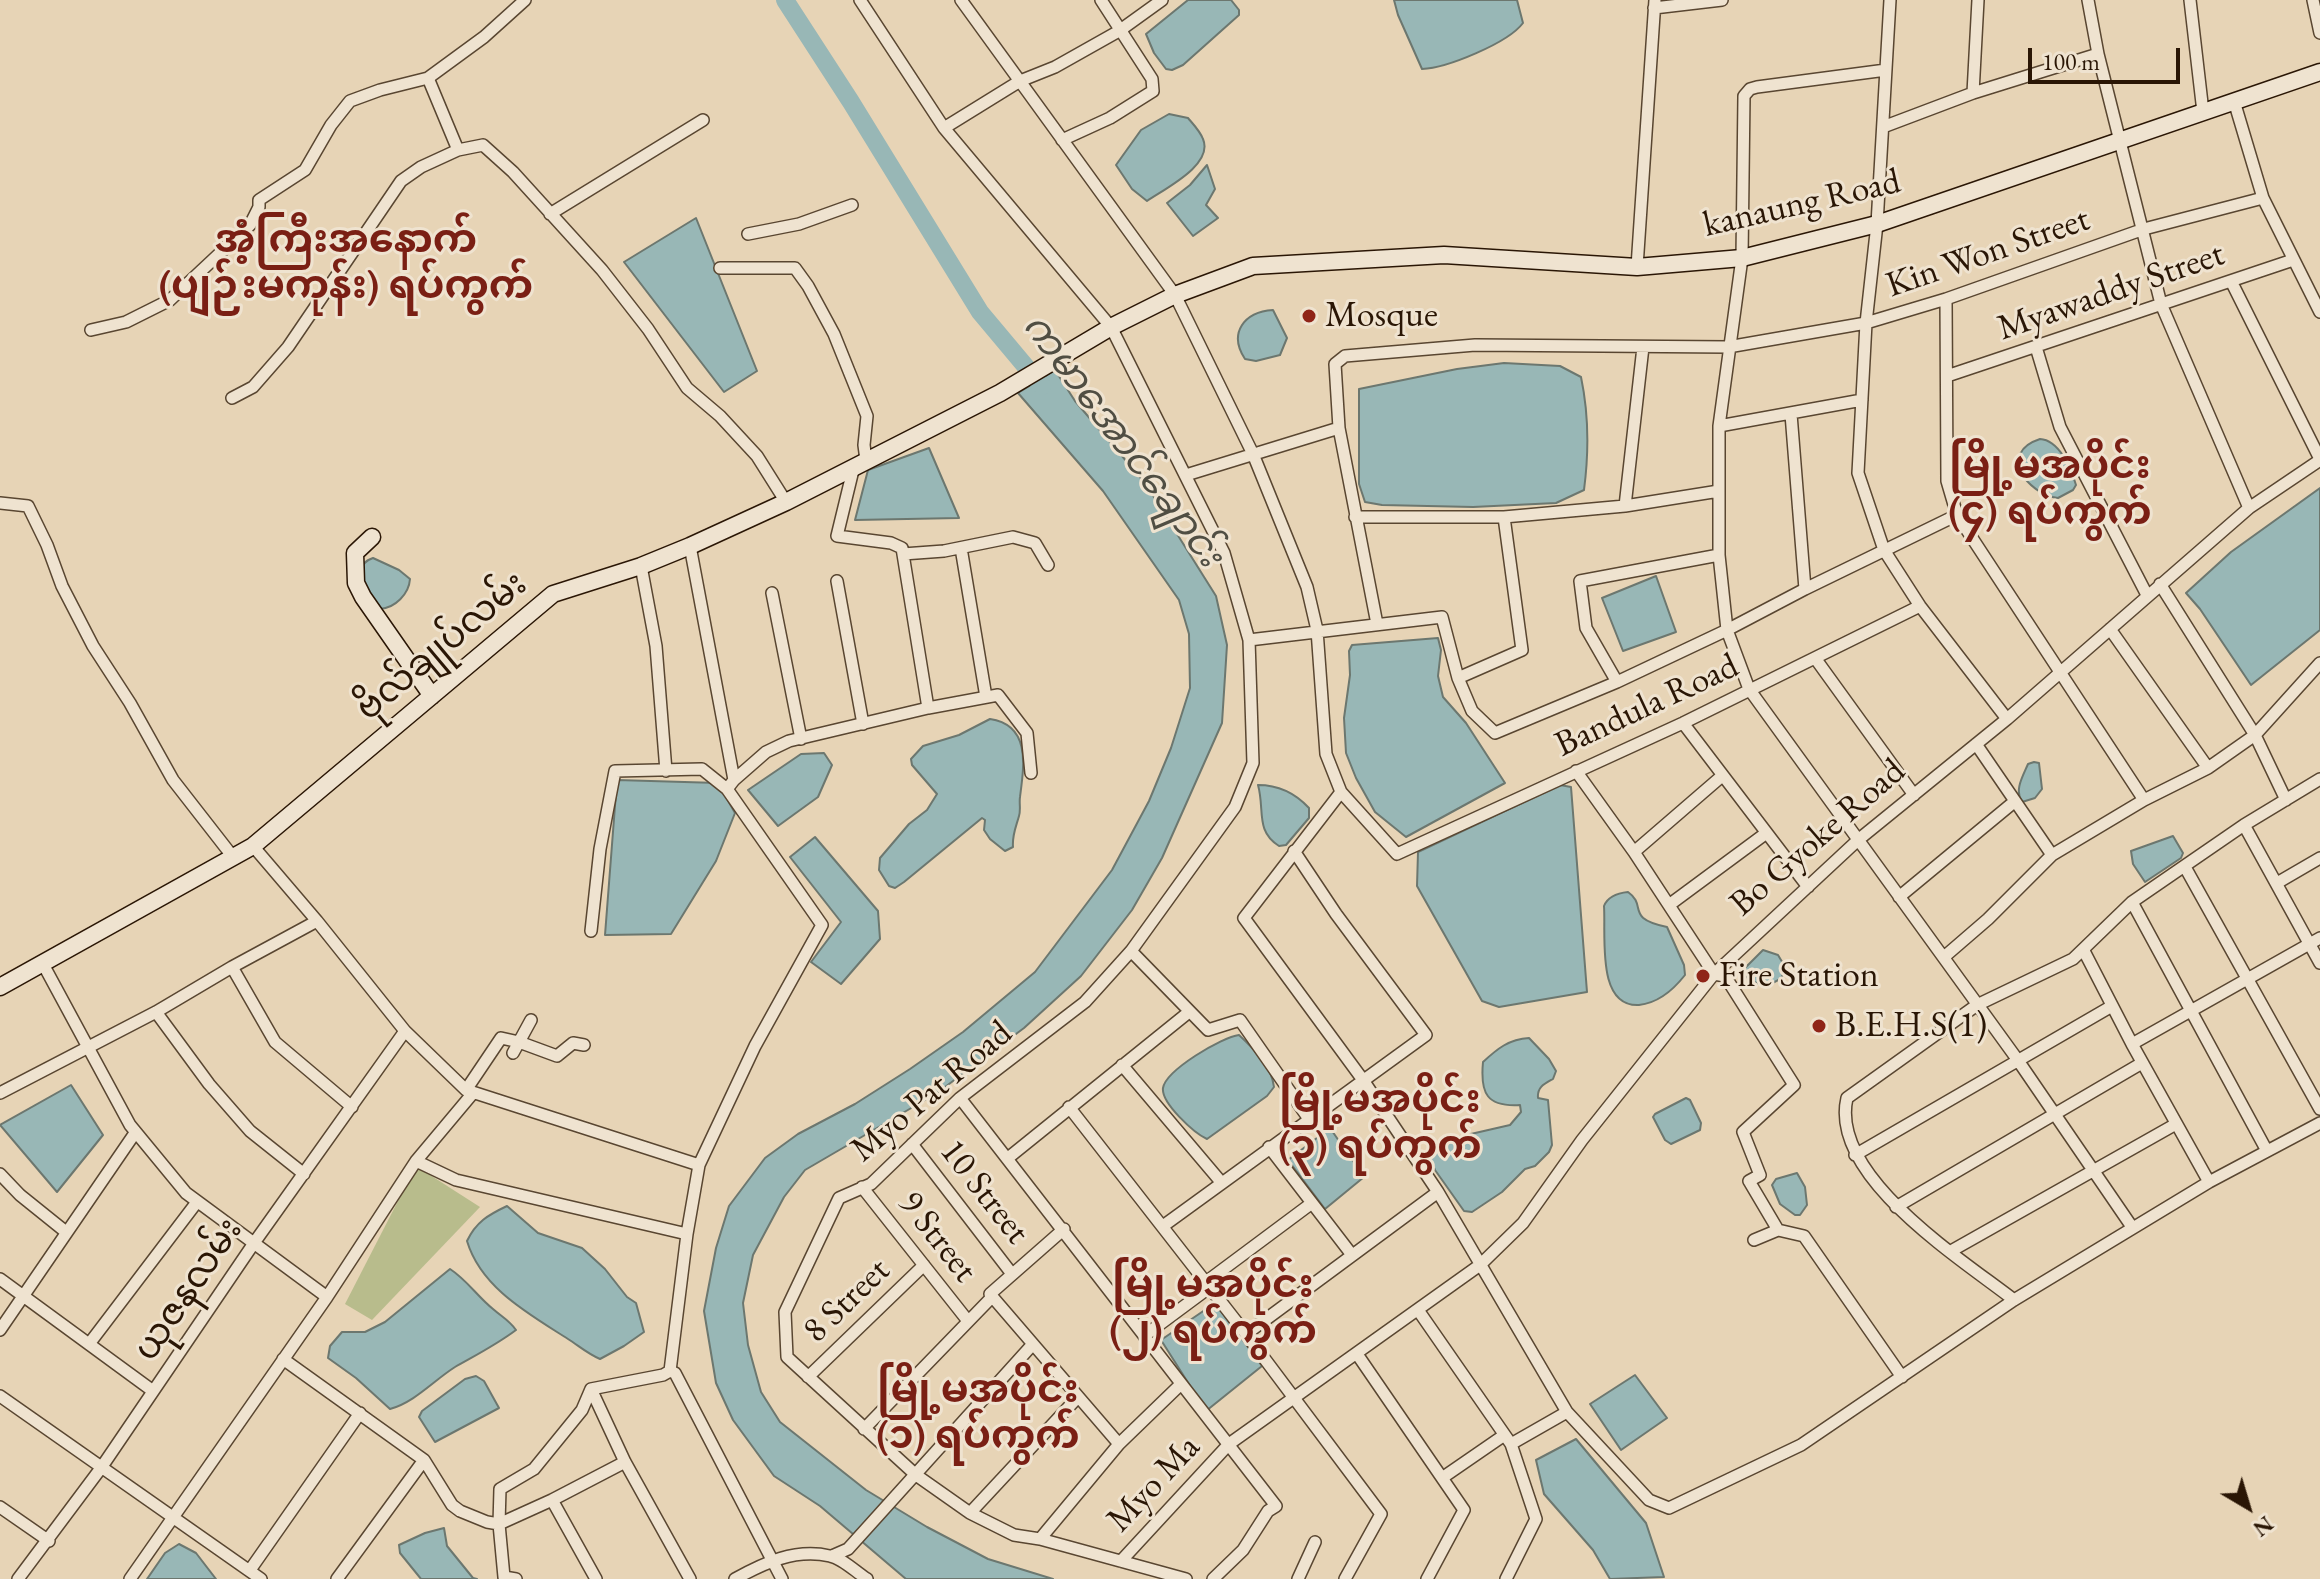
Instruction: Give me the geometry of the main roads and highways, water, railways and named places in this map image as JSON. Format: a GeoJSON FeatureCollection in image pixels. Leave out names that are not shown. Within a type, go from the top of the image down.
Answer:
{"type":"FeatureCollection","features":[{"type":"Feature","properties":{"kind":"water"},"geometry":{"type":"Polygon","coordinates":[[[1188,0],[1231,0],[1239,15],[1183,65],[1166,69],[1154,53],[1146,34],[1188,0]]]}},
{"type":"Feature","properties":{"kind":"water"},"geometry":{"type":"Polygon","coordinates":[[[1394,0],[1517,0],[1523,23],[1515,31],[1476,53],[1422,69],[1394,0]]]}},
{"type":"Feature","properties":{"kind":"water"},"geometry":{"type":"Polygon","coordinates":[[[1169,114],[1188,118],[1202,136],[1204,149],[1195,167],[1147,201],[1132,189],[1116,165],[1141,130],[1169,114]]]}},
{"type":"Feature","properties":{"kind":"water"},"geometry":{"type":"Polygon","coordinates":[[[1207,165],[1215,189],[1206,205],[1218,218],[1193,236],[1167,203],[1190,185],[1207,165]]]}},
{"type":"Feature","properties":{"kind":"water"},"geometry":{"type":"Polygon","coordinates":[[[696,218],[757,371],[724,392],[624,262],[696,218]]]}},
{"type":"Feature","properties":{"kind":"water"},"geometry":{"type":"Polygon","coordinates":[[[1273,310],[1287,338],[1280,355],[1256,361],[1245,359],[1238,341],[1242,326],[1254,315],[1273,310]]]}},
{"type":"Feature","properties":{"kind":"water"},"geometry":{"type":"Polygon","coordinates":[[[1504,363],[1560,366],[1581,377],[1587,434],[1584,490],[1556,503],[1473,507],[1365,502],[1359,484],[1359,389],[1504,363]]]}},
{"type":"Feature","properties":{"kind":"water"},"geometry":{"type":"Polygon","coordinates":[[[1055,370],[1075,401],[1145,483],[1216,596],[1227,645],[1222,723],[1162,858],[1132,910],[1081,976],[1024,1028],[937,1093],[805,1170],[784,1197],[753,1255],[743,1303],[748,1345],[761,1392],[780,1422],[866,1490],[927,1527],[988,1559],[1053,1579],[906,1579],[820,1506],[774,1476],[733,1420],[716,1383],[704,1311],[716,1248],[729,1206],[765,1158],[798,1134],[855,1104],[910,1069],[963,1032],[1035,972],[1112,870],[1149,801],[1171,748],[1190,688],[1189,634],[1179,600],[1103,491],[1018,393],[1055,370]]]}},
{"type":"Feature","properties":{"kind":"water"},"geometry":{"type":"Polygon","coordinates":[[[2040,439],[2053,444],[2058,450],[2076,485],[2058,498],[2036,489],[2021,472],[2020,454],[2027,445],[2040,439]]]}},
{"type":"Feature","properties":{"kind":"water"},"geometry":{"type":"Polygon","coordinates":[[[929,448],[959,518],[855,520],[868,470],[929,448]]]}},
{"type":"Feature","properties":{"kind":"water"},"geometry":{"type":"Polygon","coordinates":[[[2320,488],[2320,630],[2251,685],[2186,593],[2231,552],[2320,488]]]}},
{"type":"Feature","properties":{"kind":"water"},"geometry":{"type":"Polygon","coordinates":[[[373,558],[410,579],[404,595],[386,608],[380,609],[375,604],[362,582],[362,568],[373,558]]]}},
{"type":"Feature","properties":{"kind":"water"},"geometry":{"type":"Polygon","coordinates":[[[1656,576],[1676,632],[1623,651],[1602,598],[1656,576]]]}},
{"type":"Feature","properties":{"kind":"water"},"geometry":{"type":"Polygon","coordinates":[[[1438,638],[1441,650],[1438,676],[1443,697],[1466,723],[1505,783],[1406,837],[1375,812],[1346,753],[1344,718],[1350,675],[1349,651],[1352,645],[1438,638]]]}},
{"type":"Feature","properties":{"kind":"water"},"geometry":{"type":"Polygon","coordinates":[[[990,719],[1013,729],[1022,749],[1020,811],[1013,847],[1005,851],[990,839],[984,830],[985,820],[982,818],[904,882],[895,888],[889,886],[879,870],[880,858],[909,824],[927,810],[937,794],[912,765],[911,759],[923,746],[959,735],[990,719]]]}},
{"type":"Feature","properties":{"kind":"water"},"geometry":{"type":"Polygon","coordinates":[[[824,753],[832,765],[818,797],[778,826],[748,790],[801,754],[824,753]]]}},
{"type":"Feature","properties":{"kind":"water"},"geometry":{"type":"Polygon","coordinates":[[[2039,763],[2042,789],[2035,798],[2022,802],[2020,783],[2028,764],[2039,763]]]}},
{"type":"Feature","properties":{"kind":"water"},"geometry":{"type":"Polygon","coordinates":[[[617,780],[718,783],[735,813],[716,861],[671,934],[605,935],[617,780]]]}},
{"type":"Feature","properties":{"kind":"water"},"geometry":{"type":"Polygon","coordinates":[[[1258,785],[1286,791],[1309,808],[1309,818],[1286,845],[1279,846],[1267,834],[1258,785]]]}},
{"type":"Feature","properties":{"kind":"water"},"geometry":{"type":"Polygon","coordinates":[[[1560,785],[1571,787],[1587,992],[1499,1007],[1482,1001],[1417,886],[1418,852],[1560,785]]]}},
{"type":"Feature","properties":{"kind":"water"},"geometry":{"type":"Polygon","coordinates":[[[2173,836],[2183,853],[2181,858],[2145,882],[2133,864],[2131,851],[2173,836]]]}},
{"type":"Feature","properties":{"kind":"water"},"geometry":{"type":"Polygon","coordinates":[[[815,837],[878,911],[880,939],[841,984],[811,962],[841,922],[790,857],[815,837]]]}},
{"type":"Feature","properties":{"kind":"water"},"geometry":{"type":"Polygon","coordinates":[[[1628,892],[1634,897],[1641,916],[1667,927],[1684,965],[1685,975],[1665,994],[1639,1005],[1625,1003],[1616,995],[1606,968],[1604,906],[1614,896],[1628,892]]]}},
{"type":"Feature","properties":{"kind":"water"},"geometry":{"type":"Polygon","coordinates":[[[1763,950],[1778,955],[1784,965],[1782,977],[1768,984],[1753,982],[1744,975],[1745,968],[1763,950]]]}},
{"type":"Feature","properties":{"kind":"water"},"geometry":{"type":"Polygon","coordinates":[[[1239,1035],[1266,1065],[1274,1087],[1267,1096],[1207,1139],[1194,1131],[1173,1109],[1163,1088],[1184,1064],[1220,1042],[1239,1035]]]}},
{"type":"Feature","properties":{"kind":"water"},"geometry":{"type":"Polygon","coordinates":[[[1529,1038],[1556,1071],[1553,1079],[1542,1086],[1538,1094],[1538,1098],[1548,1100],[1552,1145],[1535,1166],[1525,1169],[1502,1192],[1472,1212],[1464,1211],[1430,1159],[1449,1139],[1510,1125],[1521,1112],[1520,1105],[1500,1104],[1488,1096],[1483,1082],[1483,1062],[1515,1040],[1529,1038]]]}},
{"type":"Feature","properties":{"kind":"water"},"geometry":{"type":"Polygon","coordinates":[[[71,1085],[103,1135],[57,1192],[0,1125],[71,1085]]]}},
{"type":"Feature","properties":{"kind":"water"},"geometry":{"type":"Polygon","coordinates":[[[1686,1098],[1690,1100],[1701,1123],[1700,1130],[1671,1144],[1665,1140],[1653,1117],[1686,1098]]]}},
{"type":"Feature","properties":{"kind":"water"},"geometry":{"type":"Polygon","coordinates":[[[1330,1128],[1364,1177],[1325,1209],[1288,1160],[1330,1128]]]}},
{"type":"Feature","properties":{"kind":"water"},"geometry":{"type":"Polygon","coordinates":[[[1797,1173],[1805,1187],[1807,1205],[1800,1215],[1795,1215],[1780,1204],[1772,1185],[1776,1179],[1797,1173]]]}},
{"type":"Feature","properties":{"kind":"water"},"geometry":{"type":"Polygon","coordinates":[[[507,1206],[538,1233],[582,1248],[605,1269],[627,1297],[636,1303],[644,1332],[600,1359],[508,1298],[483,1273],[467,1241],[483,1220],[507,1206]]]}},
{"type":"Feature","properties":{"kind":"water"},"geometry":{"type":"Polygon","coordinates":[[[450,1269],[516,1330],[455,1367],[424,1391],[390,1409],[328,1358],[330,1346],[342,1332],[365,1332],[385,1322],[450,1269]]]}},
{"type":"Feature","properties":{"kind":"water"},"geometry":{"type":"Polygon","coordinates":[[[1215,1303],[1262,1366],[1206,1411],[1161,1340],[1215,1303]]]}},
{"type":"Feature","properties":{"kind":"water"},"geometry":{"type":"Polygon","coordinates":[[[1635,1375],[1667,1418],[1621,1450],[1590,1404],[1635,1375]]]}},
{"type":"Feature","properties":{"kind":"water"},"geometry":{"type":"Polygon","coordinates":[[[476,1376],[484,1381],[499,1408],[435,1442],[419,1417],[422,1411],[465,1379],[476,1376]]]}},
{"type":"Feature","properties":{"kind":"water"},"geometry":{"type":"Polygon","coordinates":[[[1576,1439],[1646,1523],[1664,1577],[1610,1579],[1593,1550],[1544,1494],[1536,1460],[1576,1439]]]}},
{"type":"Feature","properties":{"kind":"water"},"geometry":{"type":"Polygon","coordinates":[[[444,1528],[447,1546],[477,1579],[421,1579],[400,1553],[399,1545],[444,1528]]]}},
{"type":"Feature","properties":{"kind":"water"},"geometry":{"type":"Polygon","coordinates":[[[179,1544],[196,1553],[216,1579],[147,1579],[165,1553],[179,1544]]]}},
{"type":"Feature","properties":{"kind":"waterway","name":"ကမာအောင်ချောင်း"},"geometry":{"type":"LineString","coordinates":[[785,0],[980,312],[1042,386]]}},
{"type":"Feature","properties":{"kind":"place","name":"Mosque"},"geometry":{"type":"Point","coordinates":[1309,316]}},
{"type":"Feature","properties":{"kind":"place","name":"Fire Station"},"geometry":{"type":"Point","coordinates":[1703,976]}},
{"type":"Feature","properties":{"kind":"place","name":"B.E.H.S(1)"},"geometry":{"type":"Point","coordinates":[1819,1026]}},
{"type":"Feature","properties":{"kind":"district","name":"အံ့ကြီးအနောက် (ပျဉ်းမကုန်း) ရပ်ကွက်"},"geometry":{"type":"Point","coordinates":[346,264]}},
{"type":"Feature","properties":{"kind":"district","name":"မြို့မအပိုင်း (၄) ရပ်ကွက်"},"geometry":{"type":"Point","coordinates":[2050,490]}},
{"type":"Feature","properties":{"kind":"district","name":"မြို့မအပိုင်း (၃) ရပ်ကွက်"},"geometry":{"type":"Point","coordinates":[1380,1124]}},
{"type":"Feature","properties":{"kind":"district","name":"မြို့မအပိုင်း (၂) ရပ်ကွက်"},"geometry":{"type":"Point","coordinates":[1213,1309]}},
{"type":"Feature","properties":{"kind":"district","name":"မြို့မအပိုင်း (၁) ရပ်ကွက်"},"geometry":{"type":"Point","coordinates":[978,1414]}}]}
